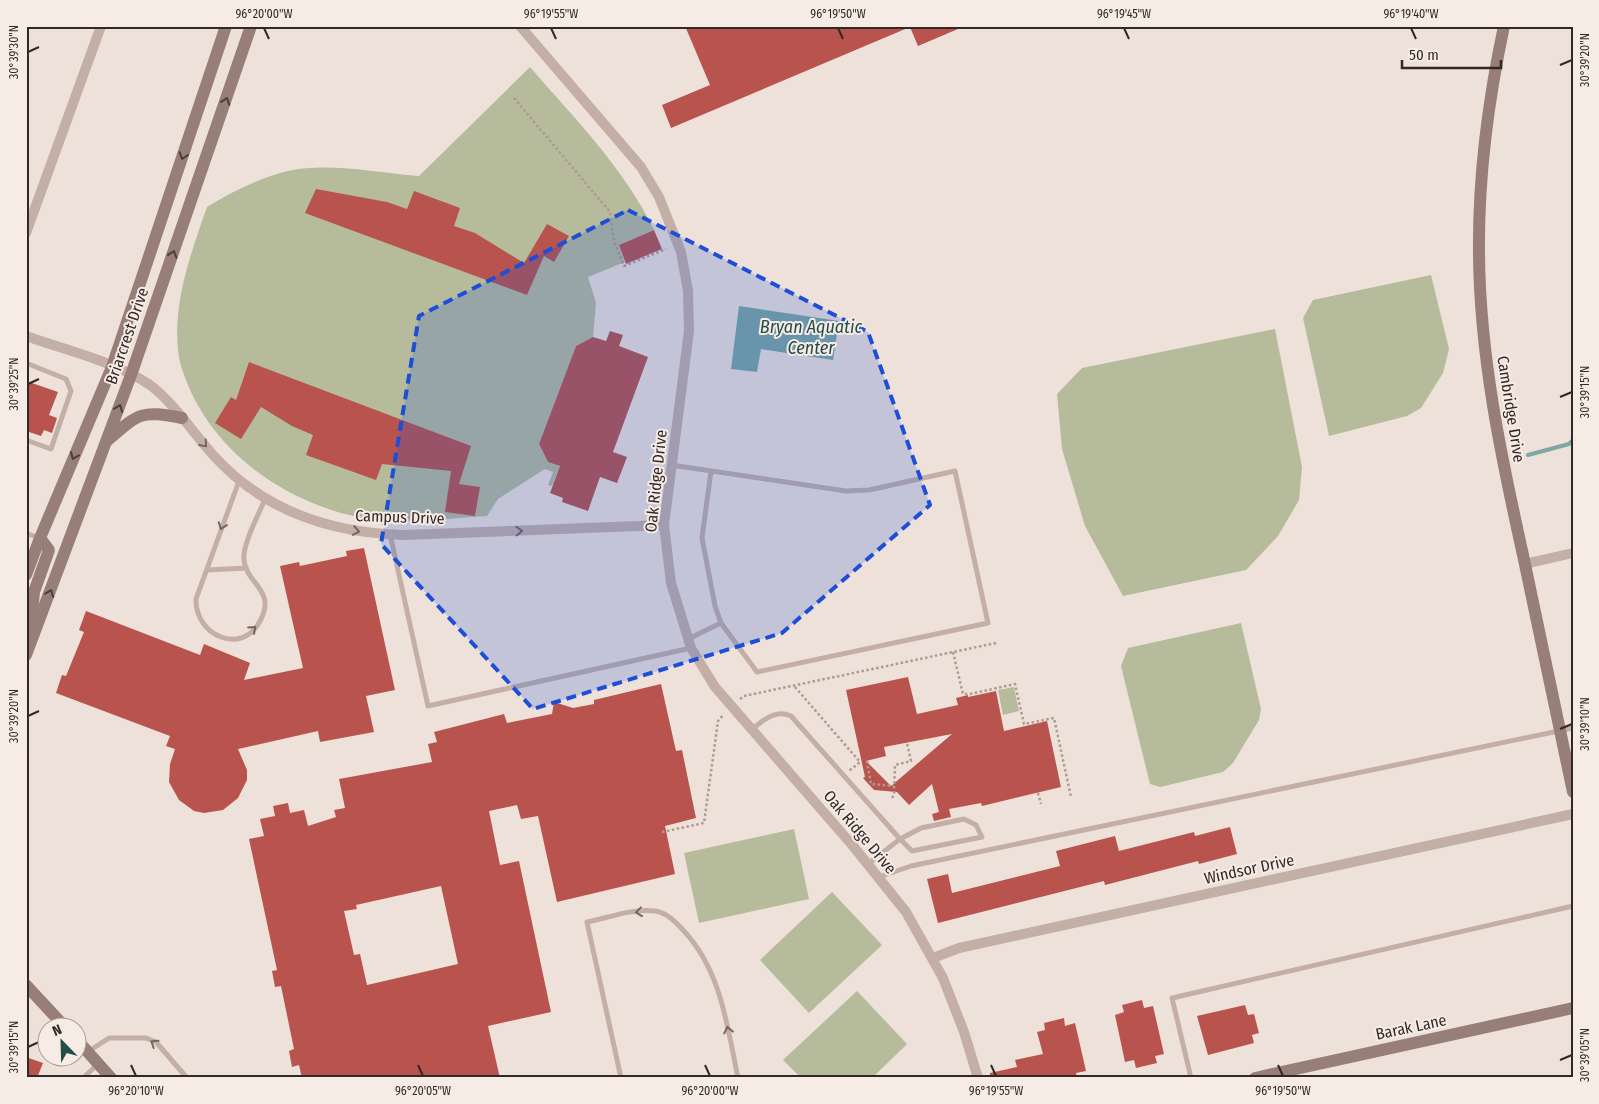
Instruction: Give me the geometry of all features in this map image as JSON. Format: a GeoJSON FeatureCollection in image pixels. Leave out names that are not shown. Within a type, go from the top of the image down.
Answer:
{"type":"FeatureCollection","features":[{"type":"Feature","properties":{"kind":"main road","name":"Briarcrest Drive"},"geometry":{"type":"LineString","coordinates":[[26,575],[112,367],[226,26]]}},
{"type":"Feature","properties":{"kind":"main road","name":"Briarcrest Drive"},"geometry":{"type":"LineString","coordinates":[[27,653],[131,375],[251,26]]}},
{"type":"Feature","properties":{"kind":"main road","name":"Cambridge Drive"},"geometry":{"type":"LineString","coordinates":[[1504,26],[1494,72],[1480,177],[1479,256],[1486,362],[1503,463],[1573,792]]}},
{"type":"Feature","properties":{"kind":"main road"},"geometry":{"type":"LineString","coordinates":[[106,442],[127,423],[143,414],[156,413],[182,418]]}},
{"type":"Feature","properties":{"kind":"main road"},"geometry":{"type":"LineString","coordinates":[[27,653],[34,592],[49,550],[40,538]]}},
{"type":"Feature","properties":{"kind":"main road"},"geometry":{"type":"LineString","coordinates":[[26,985],[55,1016]]}},
{"type":"Feature","properties":{"kind":"main road","name":"Barak Lane"},"geometry":{"type":"LineString","coordinates":[[1255,1078],[1573,1008]]}},
{"type":"Feature","properties":{"kind":"main road"},"geometry":{"type":"LineString","coordinates":[[88,1052],[111,1078]]}},
{"type":"Feature","properties":{"kind":"street","name":"Oak Ridge Drive"},"geometry":{"type":"LineString","coordinates":[[520,26],[641,167],[659,197],[674,230],[685,271],[689,331],[664,525],[671,583],[690,644],[716,687],[879,877],[906,912],[933,958],[953,1003],[978,1078]]}},
{"type":"Feature","properties":{"kind":"street"},"geometry":{"type":"LineString","coordinates":[[26,233],[100,27]]}},
{"type":"Feature","properties":{"kind":"street","name":"Campus Drive"},"geometry":{"type":"LineString","coordinates":[[26,336],[112,367],[131,375],[155,390],[239,480],[265,499],[320,523],[363,532],[390,534],[664,525]]}},
{"type":"Feature","properties":{"kind":"street"},"geometry":{"type":"LineString","coordinates":[[1525,564],[1573,553]]}},
{"type":"Feature","properties":{"kind":"street","name":"Windsor Drive"},"geometry":{"type":"LineString","coordinates":[[933,958],[959,948],[1573,814]]}},
{"type":"Feature","properties":{"kind":"lane"},"geometry":{"type":"LineString","coordinates":[[26,363],[66,379],[71,391],[51,449],[26,440]]}},
{"type":"Feature","properties":{"kind":"lane"},"geometry":{"type":"LineString","coordinates":[[671,464],[856,492],[955,471],[988,623],[757,672],[721,623],[715,606],[702,538],[711,471]]}},
{"type":"Feature","properties":{"kind":"lane"},"geometry":{"type":"LineString","coordinates":[[239,480],[196,600],[198,616],[203,625],[211,633],[222,638],[233,640],[252,632],[260,624],[264,614],[264,594],[246,568],[244,553],[265,499]]}},
{"type":"Feature","properties":{"kind":"lane"},"geometry":{"type":"LineString","coordinates":[[26,533],[40,538]]}},
{"type":"Feature","properties":{"kind":"lane"},"geometry":{"type":"LineString","coordinates":[[390,534],[428,706],[690,644],[721,623]]}},
{"type":"Feature","properties":{"kind":"lane"},"geometry":{"type":"LineString","coordinates":[[207,570],[246,568]]}},
{"type":"Feature","properties":{"kind":"lane"},"geometry":{"type":"LineString","coordinates":[[752,729],[772,715],[784,713],[790,716],[900,840],[912,851],[982,837],[976,825],[964,819],[916,830],[900,840],[868,864]]}},
{"type":"Feature","properties":{"kind":"lane"},"geometry":{"type":"LineString","coordinates":[[879,877],[911,866],[1573,728]]}},
{"type":"Feature","properties":{"kind":"lane"},"geometry":{"type":"LineString","coordinates":[[1191,1078],[1172,998],[1573,906]]}},
{"type":"Feature","properties":{"kind":"lane"},"geometry":{"type":"LineString","coordinates":[[621,1078],[587,922],[649,911],[661,912],[678,924],[697,946],[711,970],[722,1003],[738,1078]]}},
{"type":"Feature","properties":{"kind":"lane"},"geometry":{"type":"LineString","coordinates":[[88,1052],[109,1038],[146,1038],[156,1042],[187,1078]]}},
{"type":"Feature","properties":{"kind":"lane"},"geometry":{"type":"LineString","coordinates":[[83,1078],[98,1064]]}},
{"type":"Feature","properties":{"kind":"path"},"geometry":{"type":"LineString","coordinates":[[514,98],[610,212],[614,241],[624,266],[666,249]]}},
{"type":"Feature","properties":{"kind":"path"},"geometry":{"type":"LineString","coordinates":[[740,699],[744,696],[996,643]]}},
{"type":"Feature","properties":{"kind":"path"},"geometry":{"type":"LineString","coordinates":[[952,652],[963,694],[1015,684],[1024,724],[1054,718],[1071,797]]}},
{"type":"Feature","properties":{"kind":"path"},"geometry":{"type":"LineString","coordinates":[[795,686],[860,762],[844,775]]}},
{"type":"Feature","properties":{"kind":"path"},"geometry":{"type":"LineString","coordinates":[[662,832],[704,823],[718,721],[724,714]]}},
{"type":"Feature","properties":{"kind":"path"},"geometry":{"type":"LineString","coordinates":[[892,798],[895,764],[911,762],[907,743]]}},
{"type":"Feature","properties":{"kind":"path"},"geometry":{"type":"LineString","coordinates":[[867,761],[871,784],[894,786]]}},
{"type":"Feature","properties":{"kind":"path"},"geometry":{"type":"LineString","coordinates":[[1038,793],[1041,804]]}},
{"type":"Feature","properties":{"kind":"highlighted area"},"geometry":{"type":"Polygon","coordinates":[[[628,210],[868,332],[930,505],[782,633],[533,709],[381,544],[419,316],[628,210]]]}},
{"type":"Feature","properties":{"kind":"green space"},"geometry":{"type":"Polygon","coordinates":[[[530,67],[598,145],[642,207],[654,230],[619,245],[625,262],[588,277],[596,303],[593,337],[576,346],[539,444],[548,462],[560,466],[552,486],[548,485],[553,472],[545,469],[498,499],[487,516],[389,521],[358,517],[328,509],[299,497],[272,482],[246,463],[224,441],[205,417],[190,390],[182,370],[178,350],[178,313],[189,260],[207,207],[256,182],[288,171],[336,168],[419,176],[530,67]]]}},
{"type":"Feature","properties":{"kind":"green space"},"geometry":{"type":"Polygon","coordinates":[[[1431,275],[1449,349],[1443,373],[1421,408],[1407,416],[1329,436],[1303,318],[1313,300],[1431,275]]]}},
{"type":"Feature","properties":{"kind":"green space"},"geometry":{"type":"Polygon","coordinates":[[[1275,329],[1302,467],[1299,500],[1278,536],[1246,570],[1123,596],[1085,526],[1062,449],[1057,394],[1082,368],[1275,329]]]}},
{"type":"Feature","properties":{"kind":"green space"},"geometry":{"type":"Polygon","coordinates":[[[1241,623],[1261,709],[1259,720],[1233,763],[1223,772],[1160,787],[1150,784],[1121,666],[1128,648],[1241,623]]]}},
{"type":"Feature","properties":{"kind":"green space"},"geometry":{"type":"Polygon","coordinates":[[[1014,687],[1019,711],[1003,715],[998,690],[1014,687]]]}},
{"type":"Feature","properties":{"kind":"green space"},"geometry":{"type":"Polygon","coordinates":[[[794,829],[809,899],[699,923],[684,853],[794,829]]]}},
{"type":"Feature","properties":{"kind":"green space"},"geometry":{"type":"Polygon","coordinates":[[[832,892],[882,945],[809,1013],[760,960],[832,892]]]}},
{"type":"Feature","properties":{"kind":"green space"},"geometry":{"type":"Polygon","coordinates":[[[857,991],[907,1044],[872,1078],[801,1078],[783,1060],[857,991]]]}},
{"type":"Feature","properties":{"kind":"water","name":"Bryan Aquatic Center"},"geometry":{"type":"Polygon","coordinates":[[[739,306],[839,321],[833,360],[761,349],[757,372],[731,369],[739,306]]]}},
{"type":"Feature","properties":{"kind":"building"},"geometry":{"type":"Polygon","coordinates":[[[685,26],[965,26],[918,46],[910,27],[671,128],[662,105],[710,85],[685,26]]]}},
{"type":"Feature","properties":{"kind":"building"},"geometry":{"type":"Polygon","coordinates":[[[316,189],[387,202],[407,209],[414,191],[460,208],[454,226],[475,233],[524,263],[547,224],[569,236],[554,262],[544,256],[527,295],[305,213],[316,189]]]}},
{"type":"Feature","properties":{"kind":"building"},"geometry":{"type":"Polygon","coordinates":[[[654,230],[662,249],[626,264],[619,245],[654,230]]]}},
{"type":"Feature","properties":{"kind":"building"},"geometry":{"type":"Polygon","coordinates":[[[610,331],[623,335],[619,346],[648,357],[613,452],[627,457],[617,483],[600,477],[588,511],[562,502],[563,498],[550,493],[560,466],[548,462],[539,444],[576,346],[593,337],[606,341],[610,331]]]}},
{"type":"Feature","properties":{"kind":"building"},"geometry":{"type":"Polygon","coordinates":[[[249,362],[471,446],[459,484],[480,487],[475,516],[445,512],[451,471],[382,464],[376,480],[306,455],[313,435],[292,426],[261,407],[241,439],[215,423],[231,397],[236,400],[249,362]]]}},
{"type":"Feature","properties":{"kind":"building"},"geometry":{"type":"Polygon","coordinates":[[[26,381],[58,392],[49,415],[57,418],[52,433],[44,430],[41,436],[26,431],[26,381]]]}},
{"type":"Feature","properties":{"kind":"building"},"geometry":{"type":"Polygon","coordinates":[[[364,548],[395,690],[366,696],[374,732],[320,742],[318,731],[238,749],[247,770],[247,780],[238,798],[223,810],[204,813],[194,811],[179,800],[169,782],[170,764],[175,749],[166,746],[170,736],[56,693],[62,675],[66,676],[84,632],[79,630],[86,611],[200,655],[204,644],[250,663],[244,680],[303,668],[280,566],[299,562],[300,566],[347,556],[346,551],[364,548]]]}},
{"type":"Feature","properties":{"kind":"building"},"geometry":{"type":"Polygon","coordinates":[[[908,677],[917,714],[958,705],[956,698],[996,691],[1004,731],[1047,721],[1061,787],[982,806],[981,803],[949,809],[951,817],[934,821],[932,814],[939,812],[932,784],[909,805],[897,792],[874,790],[863,778],[865,777],[846,690],[908,677]],[[952,734],[884,747],[886,756],[866,761],[891,786],[952,734]]]}},
{"type":"Feature","properties":{"kind":"building"},"geometry":{"type":"Polygon","coordinates":[[[661,684],[676,751],[682,750],[696,818],[665,826],[675,874],[557,902],[538,816],[521,819],[517,805],[489,811],[500,865],[519,861],[551,1012],[488,1026],[500,1078],[302,1078],[299,1065],[292,1067],[289,1051],[294,1049],[281,986],[275,987],[272,971],[277,970],[249,839],[264,836],[260,819],[275,816],[273,806],[288,803],[290,813],[304,810],[308,826],[336,817],[334,810],[345,808],[339,779],[432,762],[428,744],[437,742],[434,732],[504,714],[507,723],[552,714],[554,702],[573,708],[594,704],[594,700],[661,684]],[[441,886],[356,905],[357,909],[344,911],[354,955],[360,954],[367,985],[458,964],[441,886]]]}},
{"type":"Feature","properties":{"kind":"building"},"geometry":{"type":"Polygon","coordinates":[[[1230,827],[1237,854],[1199,864],[1198,861],[1105,885],[1104,881],[938,923],[927,879],[948,874],[952,893],[1060,866],[1056,851],[1115,836],[1119,851],[1194,832],[1195,836],[1230,827]]]}},
{"type":"Feature","properties":{"kind":"building"},"geometry":{"type":"Polygon","coordinates":[[[1142,1000],[1144,1008],[1153,1006],[1164,1054],[1155,1056],[1157,1063],[1136,1068],[1134,1060],[1125,1062],[1115,1015],[1124,1012],[1122,1005],[1142,1000]]]}},
{"type":"Feature","properties":{"kind":"building"},"geometry":{"type":"Polygon","coordinates":[[[1245,1005],[1248,1015],[1254,1014],[1259,1033],[1252,1035],[1254,1043],[1208,1055],[1197,1016],[1245,1005]]]}},
{"type":"Feature","properties":{"kind":"building"},"geometry":{"type":"Polygon","coordinates":[[[1064,1018],[1065,1026],[1075,1023],[1086,1071],[1076,1073],[1077,1078],[990,1078],[990,1073],[1017,1067],[1015,1060],[1043,1054],[1037,1032],[1045,1030],[1044,1023],[1064,1018]]]}},
{"type":"Feature","properties":{"kind":"building"},"geometry":{"type":"Polygon","coordinates":[[[26,1057],[38,1061],[38,1066],[42,1066],[37,1078],[26,1078],[26,1057]]]}},
{"type":"Feature","properties":{"kind":"waterway"},"geometry":{"type":"LineString","coordinates":[[1528,455],[1569,444],[1573,440]]}}]}
